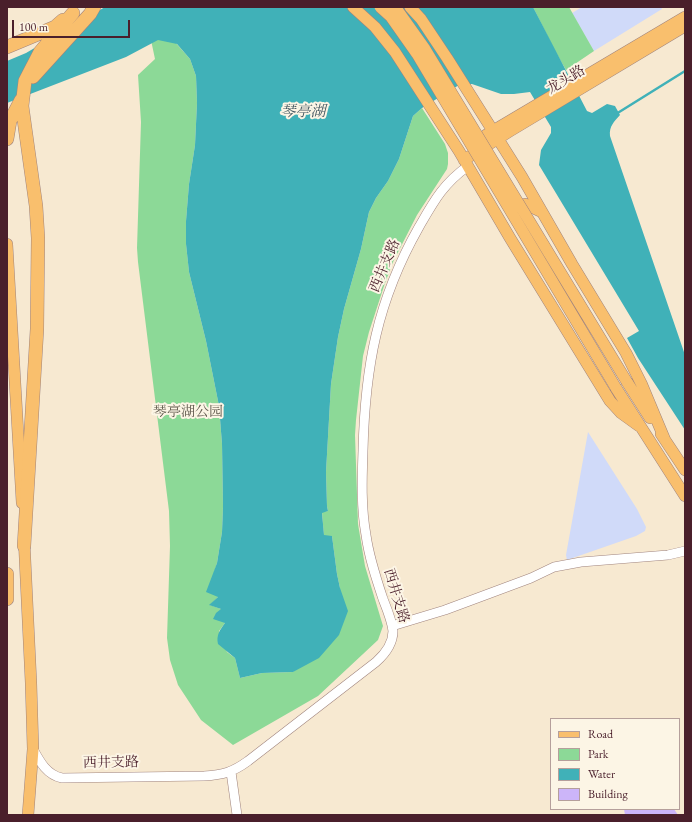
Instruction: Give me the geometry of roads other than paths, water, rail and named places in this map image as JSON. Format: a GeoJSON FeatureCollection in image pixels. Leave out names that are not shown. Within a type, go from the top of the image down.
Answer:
{"type":"FeatureCollection","features":[{"type":"Feature","properties":{"kind":"highway"},"geometry":{"type":"LineString","coordinates":[[7,139],[10,121],[31,79],[90,14],[94,7]]}},
{"type":"Feature","properties":{"kind":"highway"},"geometry":{"type":"LineString","coordinates":[[7,47],[55,27],[76,10]]}},
{"type":"Feature","properties":{"kind":"highway"},"geometry":{"type":"LineString","coordinates":[[24,546],[37,329],[38,246],[36,206],[22,106],[25,81],[40,52],[76,10]]}},
{"type":"Feature","properties":{"kind":"highway"},"geometry":{"type":"LineString","coordinates":[[7,574],[7,599]]}},
{"type":"Feature","properties":{"kind":"main road"},"geometry":{"type":"LineString","coordinates":[[353,7],[375,27],[396,52],[464,159],[510,238],[610,401],[621,413],[639,426]]}},
{"type":"Feature","properties":{"kind":"main road"},"geometry":{"type":"LineString","coordinates":[[380,7],[391,17],[417,54],[639,426],[685,496]]}},
{"type":"Feature","properties":{"kind":"main road"},"geometry":{"type":"LineString","coordinates":[[393,7],[398,11],[425,49],[627,382],[685,470]]}},
{"type":"Feature","properties":{"kind":"main road"},"geometry":{"type":"LineString","coordinates":[[410,7],[421,19],[447,58],[494,135],[522,177],[626,353],[642,385],[665,440]]}},
{"type":"Feature","properties":{"kind":"main road","name":"龙头路"},"geometry":{"type":"LineString","coordinates":[[590,79],[685,17]]}},
{"type":"Feature","properties":{"kind":"main road","name":"龙头路"},"geometry":{"type":"LineString","coordinates":[[464,159],[494,135],[685,26]]}},
{"type":"Feature","properties":{"kind":"main road"},"geometry":{"type":"LineString","coordinates":[[510,238],[508,222],[515,208],[526,204],[542,212]]}},
{"type":"Feature","properties":{"kind":"main road"},"geometry":{"type":"LineString","coordinates":[[7,244],[31,683],[33,749],[28,815]]}},
{"type":"Feature","properties":{"kind":"street","name":"西井支路"},"geometry":{"type":"LineString","coordinates":[[33,749],[47,771],[57,777],[62,778],[204,776],[231,772],[248,761],[382,657],[391,642],[392,626],[372,567],[363,519],[362,470],[367,380],[372,351],[383,308],[398,268],[411,241],[436,197],[452,178],[464,159]]}},
{"type":"Feature","properties":{"kind":"street"},"geometry":{"type":"LineString","coordinates":[[392,626],[445,610],[531,578],[554,567],[581,562],[668,555],[685,551]]}},
{"type":"Feature","properties":{"kind":"street"},"geometry":{"type":"LineString","coordinates":[[231,772],[237,815]]}},
{"type":"Feature","properties":{"kind":"water","name":"琴亭湖"},"geometry":{"type":"Polygon","coordinates":[[[105,7],[533,7],[587,111],[592,113],[607,104],[615,106],[620,115],[611,127],[610,136],[685,355],[685,430],[638,358],[627,338],[639,331],[539,165],[541,150],[551,133],[551,127],[530,92],[501,94],[472,84],[459,85],[422,108],[413,116],[399,159],[388,181],[376,198],[369,212],[338,337],[331,384],[326,472],[328,511],[322,513],[324,535],[332,536],[337,574],[348,611],[339,635],[319,658],[293,672],[262,673],[240,678],[235,658],[218,644],[218,635],[225,623],[213,619],[216,613],[221,609],[209,605],[218,597],[206,592],[217,563],[222,532],[222,444],[219,406],[206,341],[189,272],[186,244],[186,221],[189,184],[195,145],[197,103],[196,76],[190,59],[177,44],[158,40],[126,57],[7,103],[7,61],[26,53],[105,7]]]}},
{"type":"Feature","properties":{"kind":"waterway"},"geometry":{"type":"LineString","coordinates":[[616,114],[685,71]]}},
{"type":"Feature","properties":{"kind":"park label","name":"琴亭湖公园"},"geometry":{"type":"Point","coordinates":[188,412]}}]}
